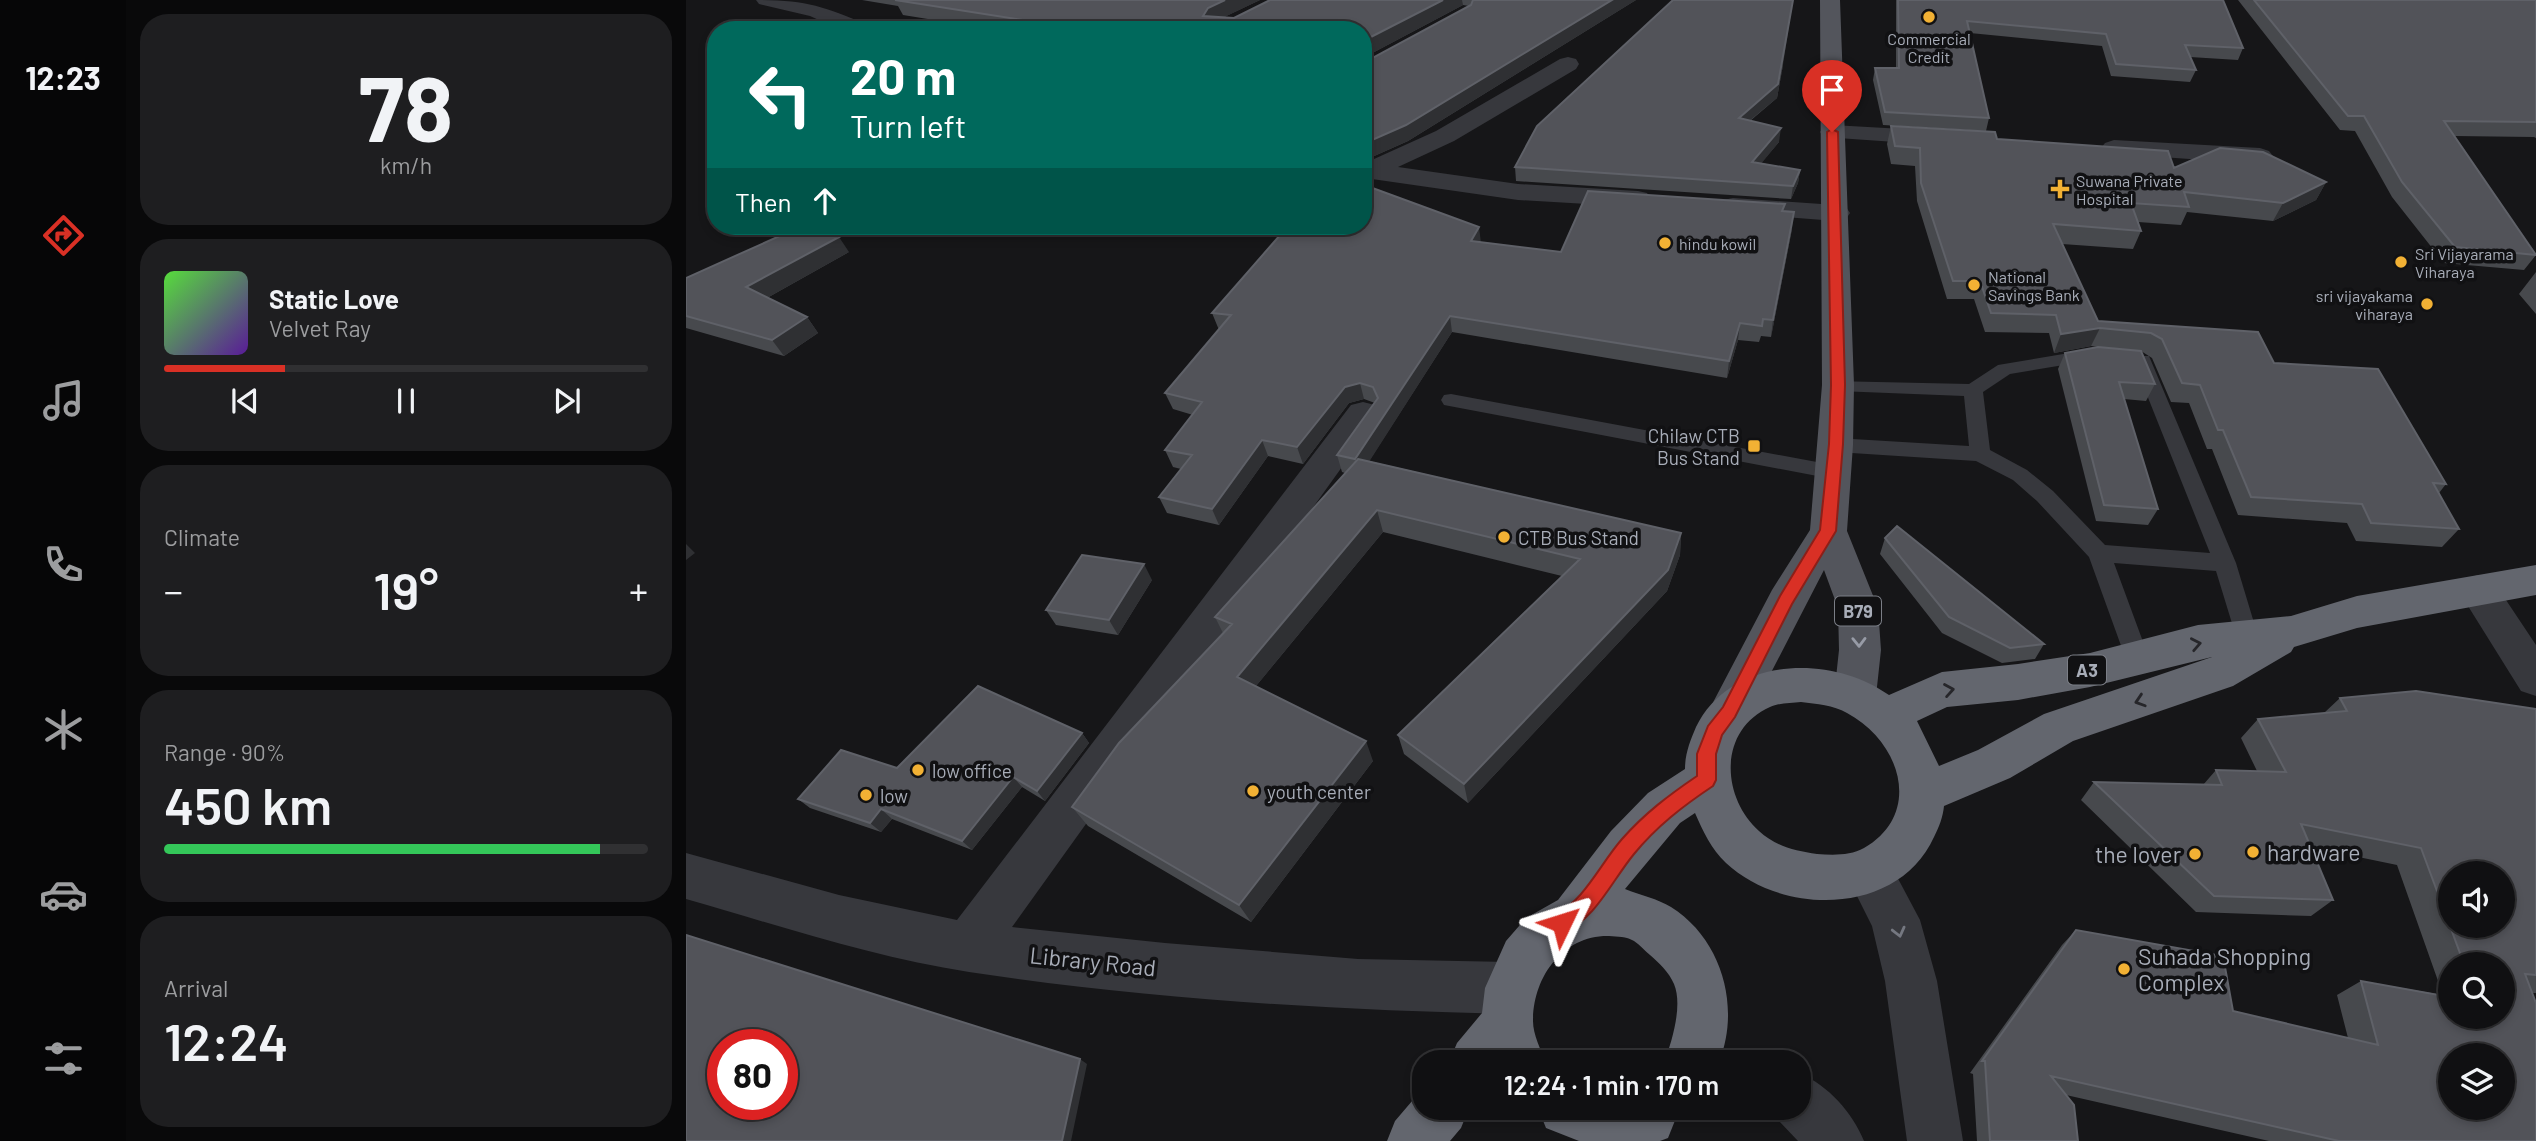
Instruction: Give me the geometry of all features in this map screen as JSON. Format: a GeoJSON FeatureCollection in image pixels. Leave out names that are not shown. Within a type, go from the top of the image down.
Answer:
{"type":"FeatureCollection","features":[{"type":"Feature","properties":{"kind":"highway","name":"A3"},"geometry":{"type":"LineString","coordinates":[[1871,706],[1942,690],[2018,682],[2090,670],[2197,642],[2291,632],[2357,612],[2536,580]]}},
{"type":"Feature","properties":{"kind":"highway","name":"A3"},"geometry":{"type":"LineString","coordinates":[[1924,793],[1994,764],[2059,727],[2218,674],[2291,632]]}},
{"type":"Feature","properties":{"kind":"highway"},"geometry":{"type":"LineString","coordinates":[[1801,684],[1828,687],[1871,706],[1905,739],[1914,756],[1924,793],[1920,817],[1909,840],[1891,858],[1869,872],[1834,879],[1797,875],[1763,861],[1734,838],[1715,810],[1706,780],[1707,754],[1714,732],[1729,712],[1749,697],[1773,687],[1801,684]]}},
{"type":"Feature","properties":{"kind":"highway"},"geometry":{"type":"LineString","coordinates":[[1576,915],[1628,847],[1664,808],[1706,780]]}},
{"type":"Feature","properties":{"kind":"highway"},"geometry":{"type":"LineString","coordinates":[[1503,1034],[1524,956],[1531,947],[1547,931],[1576,915],[1608,910],[1640,917],[1668,934],[1690,960],[1702,993],[1700,1050]]}},
{"type":"Feature","properties":{"kind":"highway"},"geometry":{"type":"LineString","coordinates":[[1415,1141],[1432,1120]]}},
{"type":"Feature","properties":{"kind":"highway"},"geometry":{"type":"LineString","coordinates":[[1604,1120],[1642,1127]]}},
{"type":"Feature","properties":{"kind":"main road","name":"B79"},"geometry":{"type":"LineString","coordinates":[[1729,712],[1786,601],[1828,531],[1838,385],[1830,0]]}},
{"type":"Feature","properties":{"kind":"main road","name":"B79"},"geometry":{"type":"LineString","coordinates":[[1828,531],[1858,608],[1860,650],[1871,706]]}},
{"type":"Feature","properties":{"kind":"street"},"geometry":{"type":"LineString","coordinates":[[766,0],[809,4],[816,11],[839,21]]}},
{"type":"Feature","properties":{"kind":"street"},"geometry":{"type":"LineString","coordinates":[[1372,170],[1445,136],[1568,64]]}},
{"type":"Feature","properties":{"kind":"street"},"geometry":{"type":"LineString","coordinates":[[1832,132],[1970,140]]}},
{"type":"Feature","properties":{"kind":"street"},"geometry":{"type":"LineString","coordinates":[[2093,147],[2269,157]]}},
{"type":"Feature","properties":{"kind":"street"},"geometry":{"type":"LineString","coordinates":[[1372,174],[1518,192],[1669,201]]}},
{"type":"Feature","properties":{"kind":"street"},"geometry":{"type":"LineString","coordinates":[[1711,204],[1836,213]]}},
{"type":"Feature","properties":{"kind":"street"},"geometry":{"type":"LineString","coordinates":[[967,947],[1363,413]]}},
{"type":"Feature","properties":{"kind":"street"},"geometry":{"type":"LineString","coordinates":[[2478,590],[2536,679]]}},
{"type":"Feature","properties":{"kind":"street"},"geometry":{"type":"LineString","coordinates":[[1869,872],[1895,920],[1911,981],[1935,1141]]}},
{"type":"Feature","properties":{"kind":"street","name":"Library Road"},"geometry":{"type":"LineString","coordinates":[[686,876],[839,919],[967,947],[1165,969],[1344,984],[1503,1034]]}},
{"type":"Feature","properties":{"kind":"street"},"geometry":{"type":"LineString","coordinates":[[1811,1114],[1836,1141]]}},
{"type":"Feature","properties":{"kind":"lane"},"geometry":{"type":"LineString","coordinates":[[1838,385],[1973,390],[2004,369],[2048,361],[2091,355],[2142,360],[2225,564],[2246,636]]}},
{"type":"Feature","properties":{"kind":"lane"},"geometry":{"type":"LineString","coordinates":[[1973,390],[1980,454]]}},
{"type":"Feature","properties":{"kind":"lane"},"geometry":{"type":"LineString","coordinates":[[1451,400],[1835,458],[1980,454],[2020,475],[2045,496],[2099,553],[2137,658]]}},
{"type":"Feature","properties":{"kind":"lane"},"geometry":{"type":"LineString","coordinates":[[2099,553],[2225,564]]}},
{"type":"Feature","properties":{"kind":"building"},"geometry":{"type":"Polygon","coordinates":[[[895,0],[1225,0],[1208,8],[1203,16],[1234,18],[1270,0],[1443,0],[1372,36],[1372,21],[1029,21],[895,0]]]}},
{"type":"Feature","properties":{"kind":"building"},"geometry":{"type":"Polygon","coordinates":[[[1473,0],[1612,0],[1406,125],[1372,140],[1372,58],[1471,5],[1473,0]]]}},
{"type":"Feature","properties":{"kind":"building"},"geometry":{"type":"Polygon","coordinates":[[[1673,0],[1793,0],[1778,84],[1739,118],[1781,128],[1752,162],[1800,170],[1793,186],[1515,167],[1537,126],[1673,0]]]}},
{"type":"Feature","properties":{"kind":"building"},"geometry":{"type":"Polygon","coordinates":[[[1898,0],[2223,0],[2243,48],[2185,45],[2196,70],[2116,64],[2106,34],[1967,21],[1989,118],[1885,112],[1875,68],[1899,68],[1898,0]]]}},
{"type":"Feature","properties":{"kind":"building"},"geometry":{"type":"Polygon","coordinates":[[[2254,0],[2536,0],[2536,122],[2444,121],[2536,255],[2455,247],[2402,182],[2364,116],[2348,116],[2254,0]]]}},
{"type":"Feature","properties":{"kind":"building"},"geometry":{"type":"Polygon","coordinates":[[[1891,126],[1995,132],[1997,139],[2168,151],[2174,168],[2220,148],[2263,152],[2326,182],[2283,203],[2184,192],[2189,207],[2131,203],[2141,231],[2053,224],[2098,321],[2258,332],[2274,363],[2378,369],[2446,484],[2433,483],[2459,529],[2371,523],[2362,504],[2251,497],[2223,430],[2218,430],[2200,385],[2182,383],[2162,339],[2151,333],[2100,328],[2061,334],[2056,315],[1991,313],[1980,281],[1953,281],[1921,183],[1920,148],[1895,146],[1891,126]]]}},
{"type":"Feature","properties":{"kind":"building"},"geometry":{"type":"Polygon","coordinates":[[[1372,188],[1479,227],[1471,241],[1561,252],[1588,191],[1785,204],[1782,211],[1794,212],[1773,320],[1763,319],[1762,326],[1740,323],[1729,361],[1450,316],[1355,459],[1337,455],[1378,398],[1373,387],[1360,383],[1345,387],[1297,447],[1262,440],[1212,509],[1159,497],[1192,455],[1165,450],[1202,402],[1165,393],[1231,315],[1212,313],[1280,235],[1372,235],[1372,188]]]}},
{"type":"Feature","properties":{"kind":"building"},"geometry":{"type":"Polygon","coordinates":[[[782,235],[839,237],[746,287],[807,317],[772,340],[686,316],[686,278],[782,235]]]}},
{"type":"Feature","properties":{"kind":"building"},"geometry":{"type":"Polygon","coordinates":[[[2098,347],[2141,351],[2155,384],[2119,382],[2158,509],[2104,505],[2065,353],[2098,347]]]}},
{"type":"Feature","properties":{"kind":"building"},"geometry":{"type":"Polygon","coordinates":[[[1358,459],[1681,533],[1668,570],[1464,784],[1398,735],[1580,559],[1377,510],[1237,677],[1366,741],[1239,905],[1072,807],[1119,743],[1232,624],[1215,617],[1358,459]]]}},
{"type":"Feature","properties":{"kind":"building"},"geometry":{"type":"Polygon","coordinates":[[[1897,526],[2044,644],[2010,648],[1949,617],[1885,538],[1897,526]]]}},
{"type":"Feature","properties":{"kind":"building"},"geometry":{"type":"Polygon","coordinates":[[[1082,555],[1144,564],[1109,620],[1046,610],[1082,555]]]}},
{"type":"Feature","properties":{"kind":"building"},"geometry":{"type":"Polygon","coordinates":[[[978,686],[1082,733],[1037,791],[1013,777],[962,841],[881,809],[870,823],[798,799],[841,750],[897,768],[978,686]]]}},
{"type":"Feature","properties":{"kind":"building"},"geometry":{"type":"Polygon","coordinates":[[[2416,691],[2536,709],[2536,975],[2525,974],[2536,1003],[2536,1141],[2339,1141],[2051,1076],[2074,1105],[2078,1141],[1990,1141],[1985,1061],[1982,1061],[2076,930],[2223,956],[2233,1011],[2378,1045],[2361,981],[2438,995],[2438,1029],[2515,1029],[2515,952],[2460,952],[2454,938],[2515,938],[2515,861],[2438,861],[2438,894],[2421,848],[2301,824],[2333,900],[2214,896],[2094,782],[2222,785],[2216,770],[2286,772],[2258,719],[2347,711],[2340,698],[2416,691]]]}},
{"type":"Feature","properties":{"kind":"building"},"geometry":{"type":"Polygon","coordinates":[[[686,935],[1080,1059],[1062,1141],[686,1141],[686,935]]]}},
{"type":"Feature","properties":{"kind":"place","name":"Commercial Credit"},"geometry":{"type":"Point","coordinates":[1929,17]}},
{"type":"Feature","properties":{"kind":"place","name":"Suwana Private Hospital"},"geometry":{"type":"Point","coordinates":[2060,189]}},
{"type":"Feature","properties":{"kind":"place","name":"hindu kowil"},"geometry":{"type":"Point","coordinates":[1665,243]}},
{"type":"Feature","properties":{"kind":"place","name":"Sri Vijayarama Viharaya"},"geometry":{"type":"Point","coordinates":[2401,262]}},
{"type":"Feature","properties":{"kind":"place","name":"National Savings Bank"},"geometry":{"type":"Point","coordinates":[1974,285]}},
{"type":"Feature","properties":{"kind":"place","name":"sri vijayakama viharaya"},"geometry":{"type":"Point","coordinates":[2427,304]}},
{"type":"Feature","properties":{"kind":"place","name":"Chilaw CTB Bus Stand"},"geometry":{"type":"Point","coordinates":[1754,446]}},
{"type":"Feature","properties":{"kind":"place","name":"CTB Bus Stand"},"geometry":{"type":"Point","coordinates":[1504,537]}},
{"type":"Feature","properties":{"kind":"place","name":"low office"},"geometry":{"type":"Point","coordinates":[918,770]}},
{"type":"Feature","properties":{"kind":"place","name":"youth center"},"geometry":{"type":"Point","coordinates":[1253,791]}},
{"type":"Feature","properties":{"kind":"place","name":"low"},"geometry":{"type":"Point","coordinates":[866,795]}},
{"type":"Feature","properties":{"kind":"place","name":"hardware"},"geometry":{"type":"Point","coordinates":[2253,852]}},
{"type":"Feature","properties":{"kind":"place","name":"the lover"},"geometry":{"type":"Point","coordinates":[2195,854]}},
{"type":"Feature","properties":{"kind":"place","name":"Suhada Shopping Complex"},"geometry":{"type":"Point","coordinates":[2124,969]}},
{"type":"Feature","properties":{"kind":"route"},"geometry":{"type":"LineString","coordinates":[[1562,923],[1576,915],[1628,847],[1664,808],[1706,780],[1707,754],[1714,732],[1729,712],[1786,601],[1828,531],[1838,385],[1832,132]]}}]}
